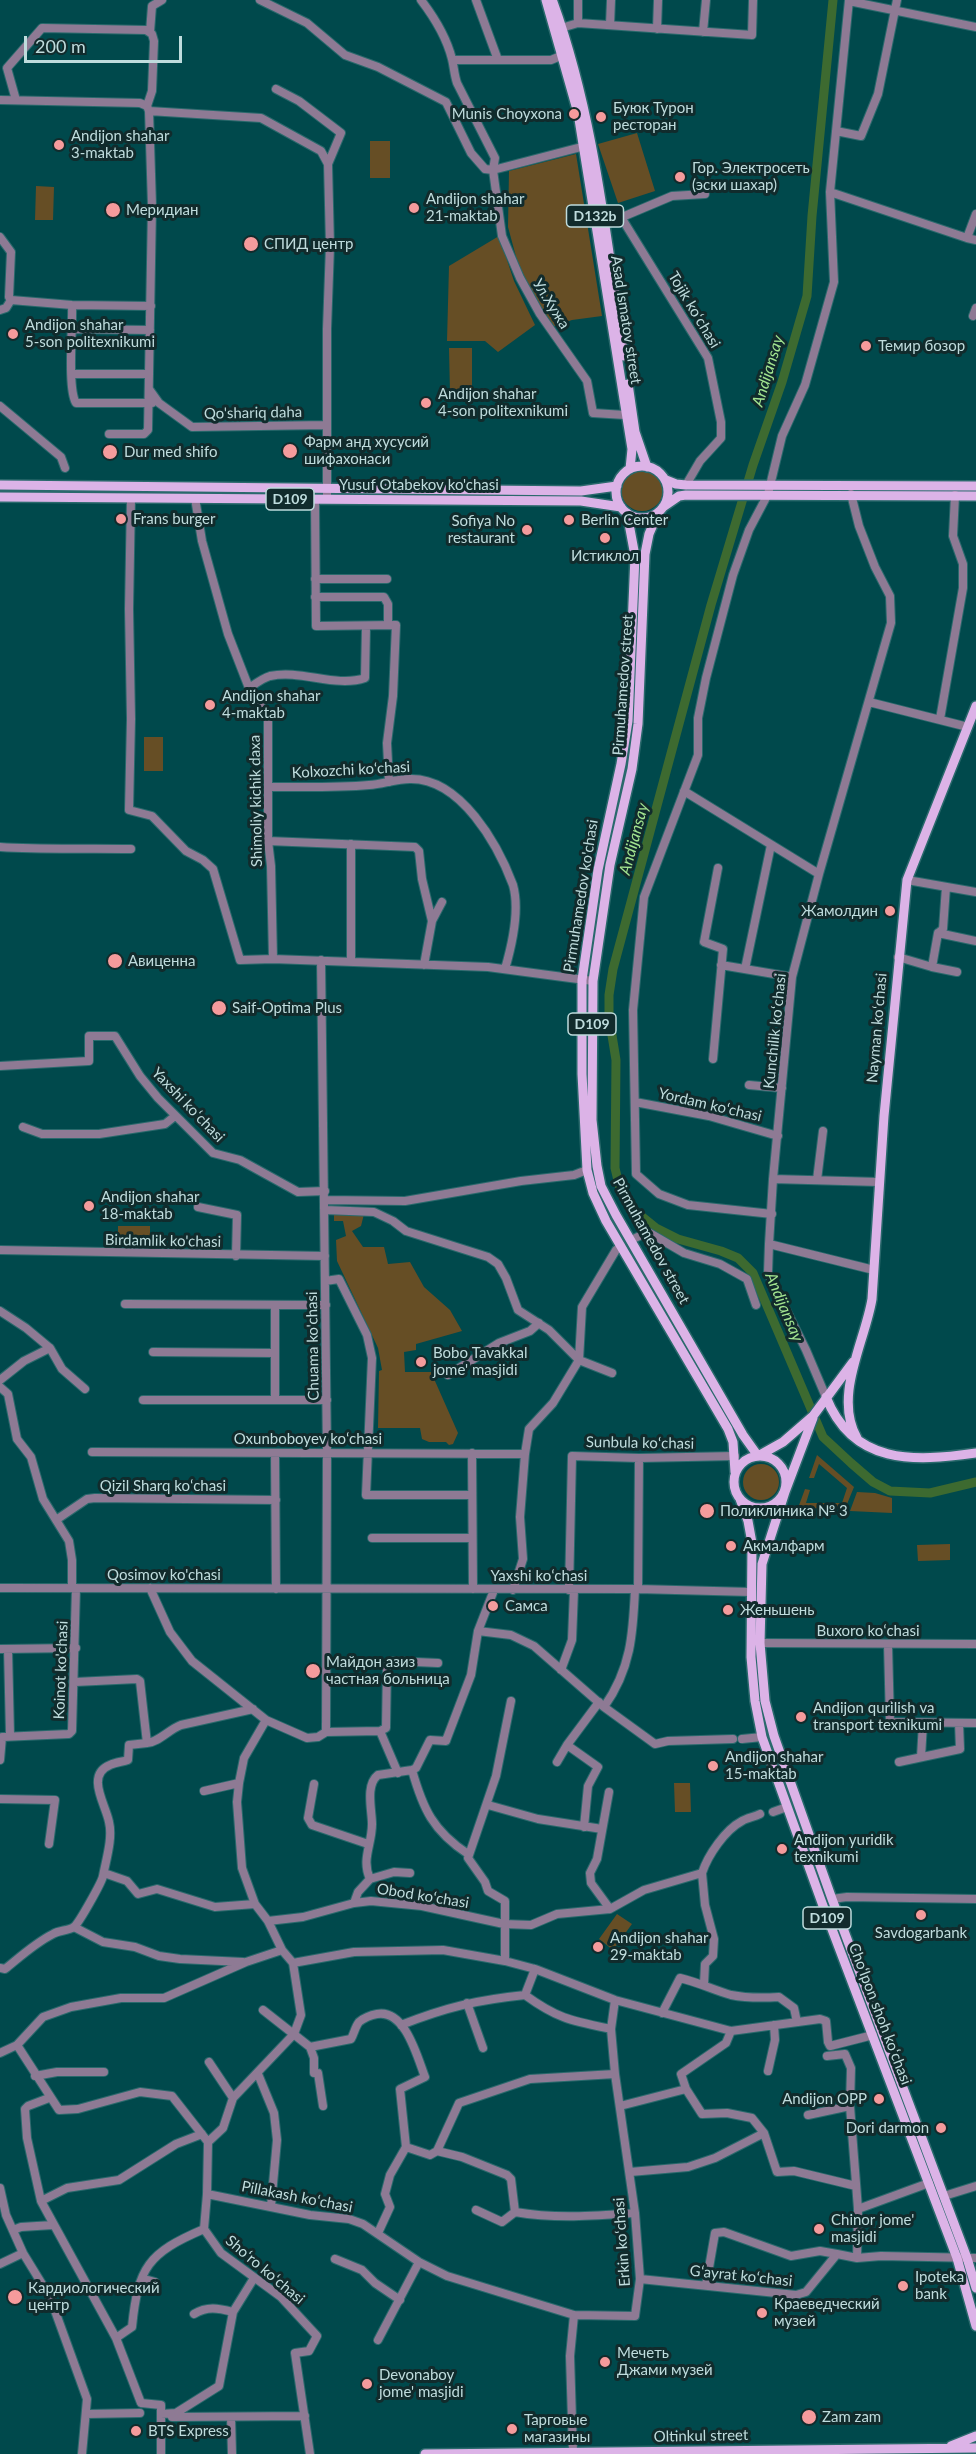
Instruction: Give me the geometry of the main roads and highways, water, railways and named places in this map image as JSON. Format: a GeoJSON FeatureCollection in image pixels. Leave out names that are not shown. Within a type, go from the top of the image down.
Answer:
{"type":"FeatureCollection","features":[{"type":"Feature","properties":{"kind":"main road","name":"Asad Ismatov street"},"geometry":{"type":"LineString","coordinates":[[546,0],[559,29],[563,55],[587,145]]}},
{"type":"Feature","properties":{"kind":"main road","name":"Asad Ismatov street"},"geometry":{"type":"LineString","coordinates":[[552,0],[585,113],[587,145],[623,375],[635,432],[647,467]]}},
{"type":"Feature","properties":{"kind":"main road","name":"Asad Ismatov street"},"geometry":{"type":"LineString","coordinates":[[623,375],[626,415],[632,449],[630,469]]}},
{"type":"Feature","properties":{"kind":"main road"},"geometry":{"type":"LineString","coordinates":[[617,486],[620,479],[630,469],[647,467],[658,471],[666,480],[686,485],[729,490]]}},
{"type":"Feature","properties":{"kind":"main road","name":"D109"},"geometry":{"type":"LineString","coordinates":[[617,486],[616,494],[624,510],[642,518],[661,510],[668,494],[666,480]]}},
{"type":"Feature","properties":{"kind":"main road","name":"Yusuf Otabekov ko'chasi"},"geometry":{"type":"LineString","coordinates":[[0,485],[581,491],[617,486]]}},
{"type":"Feature","properties":{"kind":"main road"},"geometry":{"type":"LineString","coordinates":[[661,510],[679,496],[729,490],[976,486]]}},
{"type":"Feature","properties":{"kind":"main road"},"geometry":{"type":"LineString","coordinates":[[769,489],[851,494],[976,496]]}},
{"type":"Feature","properties":{"kind":"main road","name":"Yusuf Otabekov ko'chasi"},"geometry":{"type":"LineString","coordinates":[[0,497],[588,502],[624,510]]}},
{"type":"Feature","properties":{"kind":"main road","name":"Pirmuhamedov ko'chasi"},"geometry":{"type":"LineString","coordinates":[[624,510],[635,556],[628,722],[598,870],[582,980],[582,1074],[587,1170],[592,1193],[728,1429],[733,1442],[735,1472]]}},
{"type":"Feature","properties":{"kind":"main road","name":"Pirmuhamedov ko'chasi"},"geometry":{"type":"LineString","coordinates":[[593,981],[610,865],[632,769],[638,724],[645,554],[649,534],[661,510]]}},
{"type":"Feature","properties":{"kind":"main road","name":"Nayman koʻchasi"},"geometry":{"type":"LineString","coordinates":[[853,1362],[868,1316],[874,1270],[898,957],[907,880],[976,706]]}},
{"type":"Feature","properties":{"kind":"main road","name":"Pirmuhamedov street"},"geometry":{"type":"LineString","coordinates":[[593,981],[592,1120],[601,1186],[743,1435],[758,1456]]}},
{"type":"Feature","properties":{"kind":"main road"},"geometry":{"type":"LineString","coordinates":[[735,1472],[744,1461],[783,1442],[813,1416],[853,1362]]}},
{"type":"Feature","properties":{"kind":"main road"},"geometry":{"type":"LineString","coordinates":[[853,1362],[849,1413],[851,1426],[857,1438]]}},
{"type":"Feature","properties":{"kind":"main road"},"geometry":{"type":"LineString","coordinates":[[826,1397],[834,1416],[857,1438],[892,1456],[928,1458],[976,1454]]}},
{"type":"Feature","properties":{"kind":"main road","name":"Choʻlpon shoh koʻchasi"},"geometry":{"type":"LineString","coordinates":[[813,1416],[762,1564],[760,1643],[763,1687],[774,1736],[832,1899],[967,2258],[976,2288]]}},
{"type":"Feature","properties":{"kind":"main road","name":"D109"},"geometry":{"type":"LineString","coordinates":[[758,1456],[775,1460],[782,1466],[786,1474],[785,1492]]}},
{"type":"Feature","properties":{"kind":"main road","name":"D109"},"geometry":{"type":"LineString","coordinates":[[735,1472],[734,1486],[740,1499]]}},
{"type":"Feature","properties":{"kind":"main road"},"geometry":{"type":"LineString","coordinates":[[740,1499],[755,1508],[764,1508],[773,1505],[785,1492]]}},
{"type":"Feature","properties":{"kind":"main road","name":"Choʻlpon shoh koʻchasi"},"geometry":{"type":"LineString","coordinates":[[740,1499],[748,1521],[752,1543],[752,1672],[762,1737],[822,1903],[929,2183],[967,2258],[976,2326]]}},
{"type":"Feature","properties":{"kind":"main road"},"geometry":{"type":"LineString","coordinates":[[822,1903],[832,1899]]}},
{"type":"Feature","properties":{"kind":"main road"},"geometry":{"type":"LineString","coordinates":[[947,2448],[976,2436]]}},
{"type":"Feature","properties":{"kind":"main road","name":"Oltinkul street"},"geometry":{"type":"LineString","coordinates":[[425,2454],[795,2452],[976,2448]]}},
{"type":"Feature","properties":{"kind":"waterway","name":"Andijansay"},"geometry":{"type":"LineString","coordinates":[[833,0],[812,216],[807,296],[711,605],[613,969],[609,995],[609,1017],[616,1060],[615,1168],[620,1189],[635,1211],[656,1228],[678,1239],[738,1258],[753,1273],[823,1437],[851,1463],[873,1482],[890,1491],[930,1493],[976,1482]]}},
{"type":"Feature","properties":{"kind":"place","name":"Munis Choyxona"},"geometry":{"type":"Point","coordinates":[574,114]}},
{"type":"Feature","properties":{"kind":"place","name":"Буюк Турон ресторан"},"geometry":{"type":"Point","coordinates":[601,117]}},
{"type":"Feature","properties":{"kind":"place","name":"Andijon shahar 3-maktab"},"geometry":{"type":"Point","coordinates":[59,145]}},
{"type":"Feature","properties":{"kind":"place","name":"Гор. Электросеть (эски шахар)"},"geometry":{"type":"Point","coordinates":[680,177]}},
{"type":"Feature","properties":{"kind":"place","name":"Andijon shahar 21-maktab"},"geometry":{"type":"Point","coordinates":[414,208]}},
{"type":"Feature","properties":{"kind":"place","name":"Меридиан"},"geometry":{"type":"Point","coordinates":[113,210]}},
{"type":"Feature","properties":{"kind":"place","name":"СПИД центр"},"geometry":{"type":"Point","coordinates":[251,244]}},
{"type":"Feature","properties":{"kind":"place","name":"Andijon shahar 5-son politexnikumi"},"geometry":{"type":"Point","coordinates":[13,334]}},
{"type":"Feature","properties":{"kind":"place","name":"Темир бозор"},"geometry":{"type":"Point","coordinates":[866,346]}},
{"type":"Feature","properties":{"kind":"place","name":"Andijon shahar 4-son politexnikumi"},"geometry":{"type":"Point","coordinates":[426,403]}},
{"type":"Feature","properties":{"kind":"place","name":"Фарм анд хусусий шифахонаси"},"geometry":{"type":"Point","coordinates":[290,451]}},
{"type":"Feature","properties":{"kind":"place","name":"Dur med shifo"},"geometry":{"type":"Point","coordinates":[110,452]}},
{"type":"Feature","properties":{"kind":"place","name":"Frans burger"},"geometry":{"type":"Point","coordinates":[121,519]}},
{"type":"Feature","properties":{"kind":"place","name":"Berlin Center"},"geometry":{"type":"Point","coordinates":[569,520]}},
{"type":"Feature","properties":{"kind":"place","name":"Sofiya No restaurant"},"geometry":{"type":"Point","coordinates":[527,530]}},
{"type":"Feature","properties":{"kind":"place","name":"Истиклол"},"geometry":{"type":"Point","coordinates":[605,538]}},
{"type":"Feature","properties":{"kind":"place","name":"Andijon shahar 4-maktab"},"geometry":{"type":"Point","coordinates":[210,705]}},
{"type":"Feature","properties":{"kind":"place","name":"Жамолдин"},"geometry":{"type":"Point","coordinates":[890,911]}},
{"type":"Feature","properties":{"kind":"place","name":"Авиценна"},"geometry":{"type":"Point","coordinates":[115,961]}},
{"type":"Feature","properties":{"kind":"place","name":"Saif-Optima Plus"},"geometry":{"type":"Point","coordinates":[219,1008]}},
{"type":"Feature","properties":{"kind":"place","name":"Andijon shahar 18-maktab"},"geometry":{"type":"Point","coordinates":[89,1206]}},
{"type":"Feature","properties":{"kind":"place","name":"Bobo Tavakkal jome' masjidi"},"geometry":{"type":"Point","coordinates":[421,1362]}},
{"type":"Feature","properties":{"kind":"place","name":"Поликлиника № 3"},"geometry":{"type":"Point","coordinates":[707,1511]}},
{"type":"Feature","properties":{"kind":"place","name":"Акмалфарм"},"geometry":{"type":"Point","coordinates":[731,1546]}},
{"type":"Feature","properties":{"kind":"place","name":"Самса"},"geometry":{"type":"Point","coordinates":[493,1606]}},
{"type":"Feature","properties":{"kind":"place","name":"Женьшень"},"geometry":{"type":"Point","coordinates":[728,1610]}},
{"type":"Feature","properties":{"kind":"place","name":"Майдон азиз частная больница"},"geometry":{"type":"Point","coordinates":[313,1671]}},
{"type":"Feature","properties":{"kind":"place","name":"Andijon qurilish va transport texnikumi"},"geometry":{"type":"Point","coordinates":[801,1717]}},
{"type":"Feature","properties":{"kind":"place","name":"Andijon shahar 15-maktab"},"geometry":{"type":"Point","coordinates":[713,1766]}},
{"type":"Feature","properties":{"kind":"place","name":"Andijon yuridik texnikumi"},"geometry":{"type":"Point","coordinates":[782,1849]}},
{"type":"Feature","properties":{"kind":"place","name":"Savdogarbank"},"geometry":{"type":"Point","coordinates":[921,1915]}},
{"type":"Feature","properties":{"kind":"place","name":"Andijon shahar 29-maktab"},"geometry":{"type":"Point","coordinates":[598,1947]}},
{"type":"Feature","properties":{"kind":"place","name":"Andijon OPP"},"geometry":{"type":"Point","coordinates":[879,2099]}},
{"type":"Feature","properties":{"kind":"place","name":"Dori darmon"},"geometry":{"type":"Point","coordinates":[941,2128]}},
{"type":"Feature","properties":{"kind":"place","name":"Chinor jome' masjidi"},"geometry":{"type":"Point","coordinates":[819,2229]}},
{"type":"Feature","properties":{"kind":"place","name":"Ipoteka bank"},"geometry":{"type":"Point","coordinates":[903,2286]}},
{"type":"Feature","properties":{"kind":"place","name":"Кардиологический центр"},"geometry":{"type":"Point","coordinates":[15,2297]}},
{"type":"Feature","properties":{"kind":"place","name":"Краеведческий музей"},"geometry":{"type":"Point","coordinates":[762,2313]}},
{"type":"Feature","properties":{"kind":"place","name":"Мечеть Джами музей"},"geometry":{"type":"Point","coordinates":[605,2362]}},
{"type":"Feature","properties":{"kind":"place","name":"Devonaboy jome' masjidi"},"geometry":{"type":"Point","coordinates":[367,2384]}},
{"type":"Feature","properties":{"kind":"place","name":"Zam zam"},"geometry":{"type":"Point","coordinates":[809,2417]}},
{"type":"Feature","properties":{"kind":"place","name":"Тарговые магазины"},"geometry":{"type":"Point","coordinates":[512,2429]}},
{"type":"Feature","properties":{"kind":"place","name":"BTS Express"},"geometry":{"type":"Point","coordinates":[136,2431]}}]}
